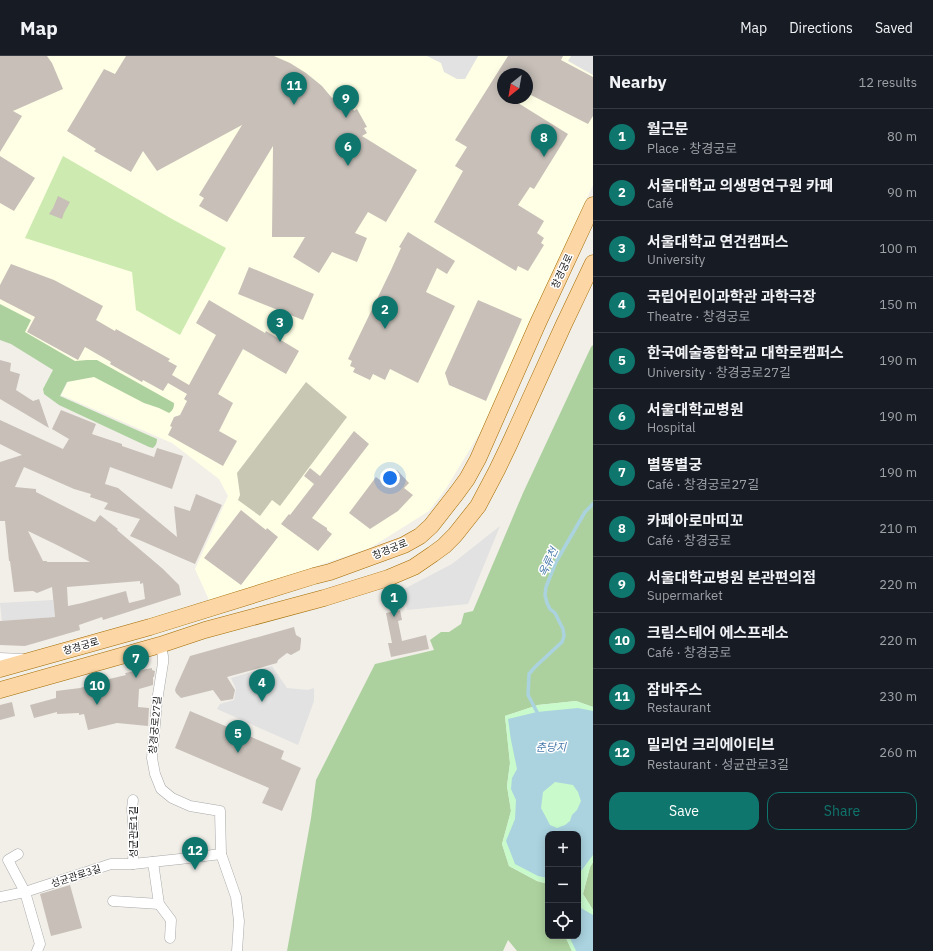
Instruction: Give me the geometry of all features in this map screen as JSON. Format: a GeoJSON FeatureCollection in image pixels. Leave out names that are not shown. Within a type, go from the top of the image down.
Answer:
{"type":"FeatureCollection","features":[{"type":"Feature","properties":{"kind":"main road","name":"창경궁로"},"geometry":{"type":"LineString","coordinates":[[0,669],[150,627],[330,572],[404,545],[420,536],[431,526],[456,494],[467,479],[478,459],[538,323],[593,205]]}},
{"type":"Feature","properties":{"kind":"main road","name":"창경궁로"},"geometry":{"type":"LineString","coordinates":[[0,690],[160,645],[205,630],[324,598],[388,578],[414,566],[444,546],[455,535],[478,506],[497,470],[593,263]]}},
{"type":"Feature","properties":{"kind":"street","name":"창경궁로27길"},"geometry":{"type":"LineString","coordinates":[[160,645],[163,656],[156,702],[152,758],[155,774],[161,789],[172,798],[190,806],[220,811],[221,854],[236,898],[239,921],[237,951]]}},
{"type":"Feature","properties":{"kind":"street"},"geometry":{"type":"LineString","coordinates":[[0,658],[36,659]]}},
{"type":"Feature","properties":{"kind":"street","name":"성균관로1길"},"geometry":{"type":"LineString","coordinates":[[133,800],[133,864]]}},
{"type":"Feature","properties":{"kind":"street"},"geometry":{"type":"LineString","coordinates":[[18,854],[8,860],[25,892],[42,949]]}},
{"type":"Feature","properties":{"kind":"street","name":"성균관로3길"},"geometry":{"type":"LineString","coordinates":[[0,897],[25,892],[111,864],[133,864],[180,860],[221,854]]}},
{"type":"Feature","properties":{"kind":"street"},"geometry":{"type":"LineString","coordinates":[[154,862],[159,904],[171,920],[170,938]]}},
{"type":"Feature","properties":{"kind":"street"},"geometry":{"type":"LineString","coordinates":[[113,901],[159,904]]}},
{"type":"Feature","properties":{"kind":"shaded area"},"geometry":{"type":"Polygon","coordinates":[[[0,56],[593,56],[593,185],[487,421],[447,487],[429,511],[370,548],[210,602],[195,569],[228,496],[219,479],[172,443],[61,395],[77,365],[0,319],[0,56]]]}},
{"type":"Feature","properties":{"kind":"shaded area"},"geometry":{"type":"Polygon","coordinates":[[[427,56],[478,56],[465,79],[457,79],[444,72],[441,63],[427,56]]]}},
{"type":"Feature","properties":{"kind":"shaded area"},"geometry":{"type":"Polygon","coordinates":[[[571,56],[593,56],[593,75],[568,61],[571,56]]]}},
{"type":"Feature","properties":{"kind":"shaded area"},"geometry":{"type":"Polygon","coordinates":[[[306,382],[347,417],[280,506],[272,500],[260,516],[238,500],[240,495],[237,473],[306,382]]]}},
{"type":"Feature","properties":{"kind":"shaded area"},"geometry":{"type":"Polygon","coordinates":[[[500,526],[468,604],[407,610],[404,589],[452,564],[500,526]]]}},
{"type":"Feature","properties":{"kind":"shaded area"},"geometry":{"type":"Polygon","coordinates":[[[53,600],[55,617],[2,621],[0,603],[53,600]]]}},
{"type":"Feature","properties":{"kind":"shaded area"},"geometry":{"type":"Polygon","coordinates":[[[272,666],[287,688],[308,690],[314,688],[314,701],[298,745],[217,709],[220,704],[234,700],[236,689],[231,678],[272,666]]]}},
{"type":"Feature","properties":{"kind":"green space"},"geometry":{"type":"Polygon","coordinates":[[[63,156],[172,219],[226,248],[180,335],[136,310],[132,272],[25,238],[63,156]]]}},
{"type":"Feature","properties":{"kind":"green space"},"geometry":{"type":"Polygon","coordinates":[[[0,304],[31,320],[25,332],[75,361],[97,360],[174,403],[173,409],[169,413],[144,403],[94,377],[67,382],[60,396],[157,439],[157,443],[154,447],[149,447],[59,405],[44,394],[43,389],[53,370],[11,344],[0,340],[0,304]]]}},
{"type":"Feature","properties":{"kind":"green space"},"geometry":{"type":"Polygon","coordinates":[[[593,345],[593,707],[576,701],[538,705],[505,716],[510,763],[507,786],[511,811],[502,844],[509,866],[537,881],[545,883],[545,939],[566,939],[572,951],[517,951],[508,940],[503,951],[287,951],[311,818],[316,780],[375,664],[434,650],[430,640],[441,632],[449,632],[461,624],[464,613],[473,611],[523,493],[593,345]]]}},
{"type":"Feature","properties":{"kind":"green space","name":"춘당지"},"geometry":{"type":"Polygon","coordinates":[[[576,701],[593,707],[593,862],[590,867],[583,894],[593,910],[593,951],[572,951],[566,939],[581,939],[581,831],[545,831],[545,883],[537,881],[509,866],[502,844],[511,811],[507,786],[510,763],[505,716],[538,705],[576,701]]]}},
{"type":"Feature","properties":{"kind":"green space"},"geometry":{"type":"Polygon","coordinates":[[[593,862],[593,910],[583,894],[590,867],[593,862]]]}},
{"type":"Feature","properties":{"kind":"water","name":"춘당지"},"geometry":{"type":"Polygon","coordinates":[[[578,708],[593,711],[593,855],[581,871],[581,831],[545,831],[545,877],[538,876],[515,864],[506,841],[515,819],[516,800],[511,789],[512,778],[517,769],[508,719],[537,712],[578,708]],[[555,782],[543,792],[541,808],[550,825],[557,828],[570,821],[581,801],[578,792],[573,785],[555,782]]]}},
{"type":"Feature","properties":{"kind":"water"},"geometry":{"type":"Polygon","coordinates":[[[581,908],[593,915],[593,951],[576,951],[570,939],[581,939],[581,908]]]}},
{"type":"Feature","properties":{"kind":"building"},"geometry":{"type":"Polygon","coordinates":[[[0,56],[47,56],[52,63],[63,89],[13,111],[22,116],[0,152],[0,56]]]}},
{"type":"Feature","properties":{"kind":"building"},"geometry":{"type":"Polygon","coordinates":[[[126,56],[274,56],[290,63],[306,73],[322,86],[332,98],[335,96],[342,108],[350,104],[354,111],[357,109],[367,127],[364,128],[367,133],[362,136],[417,170],[386,222],[368,212],[355,233],[367,238],[357,262],[332,252],[319,273],[293,257],[305,237],[272,237],[273,146],[227,222],[199,206],[204,198],[199,195],[242,125],[157,171],[143,151],[131,172],[94,151],[96,149],[67,131],[104,69],[115,74],[126,56]]]}},
{"type":"Feature","properties":{"kind":"building"},"geometry":{"type":"Polygon","coordinates":[[[508,56],[563,56],[561,60],[593,77],[593,116],[588,124],[533,96],[533,68],[500,68],[508,56]]]}},
{"type":"Feature","properties":{"kind":"building"},"geometry":{"type":"Polygon","coordinates":[[[497,73],[497,104],[520,104],[568,134],[534,189],[530,187],[518,205],[544,221],[537,233],[544,238],[541,243],[544,245],[528,271],[518,266],[516,271],[434,222],[463,171],[455,166],[467,147],[455,140],[497,73]]]}},
{"type":"Feature","properties":{"kind":"building"},"geometry":{"type":"Polygon","coordinates":[[[0,156],[35,178],[14,211],[0,203],[0,156]]]}},
{"type":"Feature","properties":{"kind":"building"},"geometry":{"type":"Polygon","coordinates":[[[58,196],[70,202],[62,219],[49,214],[58,196]]]}},
{"type":"Feature","properties":{"kind":"building"},"geometry":{"type":"Polygon","coordinates":[[[408,232],[455,261],[447,274],[437,268],[426,292],[455,306],[418,383],[390,369],[385,380],[373,374],[370,380],[353,372],[355,368],[350,366],[352,361],[348,359],[391,270],[401,248],[399,247],[408,232]]]}},
{"type":"Feature","properties":{"kind":"building"},"geometry":{"type":"Polygon","coordinates":[[[11,264],[54,280],[103,306],[96,320],[115,331],[116,329],[170,359],[168,361],[177,366],[172,375],[189,385],[216,335],[196,323],[209,300],[299,351],[286,374],[243,349],[218,394],[233,403],[219,431],[237,441],[223,466],[168,435],[172,427],[170,426],[174,417],[180,415],[187,401],[184,399],[187,394],[168,383],[163,391],[143,380],[142,382],[110,364],[111,362],[85,347],[78,360],[27,332],[35,317],[0,299],[0,285],[11,264]]]}},
{"type":"Feature","properties":{"kind":"building"},"geometry":{"type":"Polygon","coordinates":[[[249,267],[314,294],[303,320],[238,294],[249,267]]]}},
{"type":"Feature","properties":{"kind":"building"},"geometry":{"type":"Polygon","coordinates":[[[478,300],[522,319],[486,401],[449,385],[445,373],[478,300]]]}},
{"type":"Feature","properties":{"kind":"building"},"geometry":{"type":"Polygon","coordinates":[[[0,360],[11,363],[10,371],[20,374],[16,390],[33,401],[39,399],[49,428],[0,399],[0,360]]]}},
{"type":"Feature","properties":{"kind":"building"},"geometry":{"type":"Polygon","coordinates":[[[61,410],[96,424],[92,434],[122,444],[122,446],[154,457],[157,448],[183,456],[172,489],[110,467],[105,484],[118,488],[177,537],[174,506],[190,511],[196,494],[222,505],[195,564],[130,536],[140,519],[104,509],[108,503],[90,497],[91,494],[74,489],[24,467],[15,487],[36,489],[36,492],[95,522],[100,515],[163,569],[179,585],[181,595],[103,620],[102,617],[79,625],[80,630],[25,646],[0,645],[0,621],[55,617],[52,587],[37,593],[33,591],[14,592],[5,521],[0,521],[0,462],[22,455],[0,444],[0,420],[63,449],[69,439],[52,429],[61,410]],[[28,531],[43,561],[90,562],[59,546],[28,531]],[[140,581],[67,587],[68,606],[126,591],[129,603],[145,599],[143,583],[140,584],[140,581]]]}},
{"type":"Feature","properties":{"kind":"building"},"geometry":{"type":"Polygon","coordinates":[[[354,431],[369,444],[312,518],[327,528],[327,530],[332,534],[318,551],[281,524],[289,514],[290,515],[314,484],[304,476],[310,468],[320,476],[354,431]]]}},
{"type":"Feature","properties":{"kind":"building"},"geometry":{"type":"Polygon","coordinates":[[[397,470],[409,483],[404,488],[413,495],[398,511],[370,529],[349,513],[376,477],[385,484],[397,470]]]}},
{"type":"Feature","properties":{"kind":"building"},"geometry":{"type":"Polygon","coordinates":[[[241,510],[266,530],[267,528],[278,537],[241,585],[204,558],[241,510]]]}},
{"type":"Feature","properties":{"kind":"building"},"geometry":{"type":"Polygon","coordinates":[[[400,610],[402,620],[398,621],[402,641],[426,635],[429,649],[391,657],[388,643],[392,643],[386,613],[400,610]]]}},
{"type":"Feature","properties":{"kind":"building"},"geometry":{"type":"Polygon","coordinates":[[[294,627],[296,635],[301,638],[300,650],[291,655],[287,653],[278,660],[277,663],[227,677],[235,690],[233,699],[221,701],[213,690],[181,698],[176,693],[176,687],[190,656],[294,627]]]}},
{"type":"Feature","properties":{"kind":"building"},"geometry":{"type":"Polygon","coordinates":[[[152,668],[152,670],[155,671],[153,685],[139,689],[138,707],[149,708],[148,726],[117,723],[88,730],[84,714],[57,714],[57,712],[34,718],[30,705],[56,698],[56,691],[80,688],[126,675],[125,673],[152,668]]]}},
{"type":"Feature","properties":{"kind":"building"},"geometry":{"type":"Polygon","coordinates":[[[12,702],[15,716],[0,720],[0,705],[12,702]]]}},
{"type":"Feature","properties":{"kind":"building"},"geometry":{"type":"Polygon","coordinates":[[[190,711],[284,751],[281,759],[301,768],[282,811],[262,803],[269,788],[175,748],[190,711]]]}},
{"type":"Feature","properties":{"kind":"building"},"geometry":{"type":"Polygon","coordinates":[[[70,885],[82,928],[51,936],[40,894],[70,885]]]}},
{"type":"Feature","properties":{"kind":"waterway","name":"옥류천"},"geometry":{"type":"LineString","coordinates":[[537,712],[528,695],[529,674],[562,642],[564,636],[563,629],[555,613],[550,609],[547,603],[545,595],[546,587],[556,562],[585,512],[593,504]]}},
{"type":"Feature","properties":{"kind":"place","name":"잠바주스"},"geometry":{"type":"Point","coordinates":[294,105]}},
{"type":"Feature","properties":{"kind":"place","name":"서울대학교병원 본관편의점"},"geometry":{"type":"Point","coordinates":[346,118]}},
{"type":"Feature","properties":{"kind":"place","name":"카페아로마띠꼬"},"geometry":{"type":"Point","coordinates":[544,157]}},
{"type":"Feature","properties":{"kind":"place","name":"서울대학교병원"},"geometry":{"type":"Point","coordinates":[348,166]}},
{"type":"Feature","properties":{"kind":"place","name":"서울대학교 의생명연구원 카페"},"geometry":{"type":"Point","coordinates":[385,329]}},
{"type":"Feature","properties":{"kind":"place","name":"서울대학교 연건캠퍼스"},"geometry":{"type":"Point","coordinates":[280,342]}},
{"type":"Feature","properties":{"kind":"place","name":"월근문"},"geometry":{"type":"Point","coordinates":[394,617]}},
{"type":"Feature","properties":{"kind":"place","name":"별똥별궁"},"geometry":{"type":"Point","coordinates":[136,678]}},
{"type":"Feature","properties":{"kind":"place","name":"국립어린이과학관 과학극장"},"geometry":{"type":"Point","coordinates":[262,702]}},
{"type":"Feature","properties":{"kind":"place","name":"크림스테어 에스프레소"},"geometry":{"type":"Point","coordinates":[97,705]}},
{"type":"Feature","properties":{"kind":"place","name":"한국예술종합학교 대학로캠퍼스"},"geometry":{"type":"Point","coordinates":[238,753]}},
{"type":"Feature","properties":{"kind":"place","name":"밀리언 크리에이티브"},"geometry":{"type":"Point","coordinates":[195,870]}}]}
